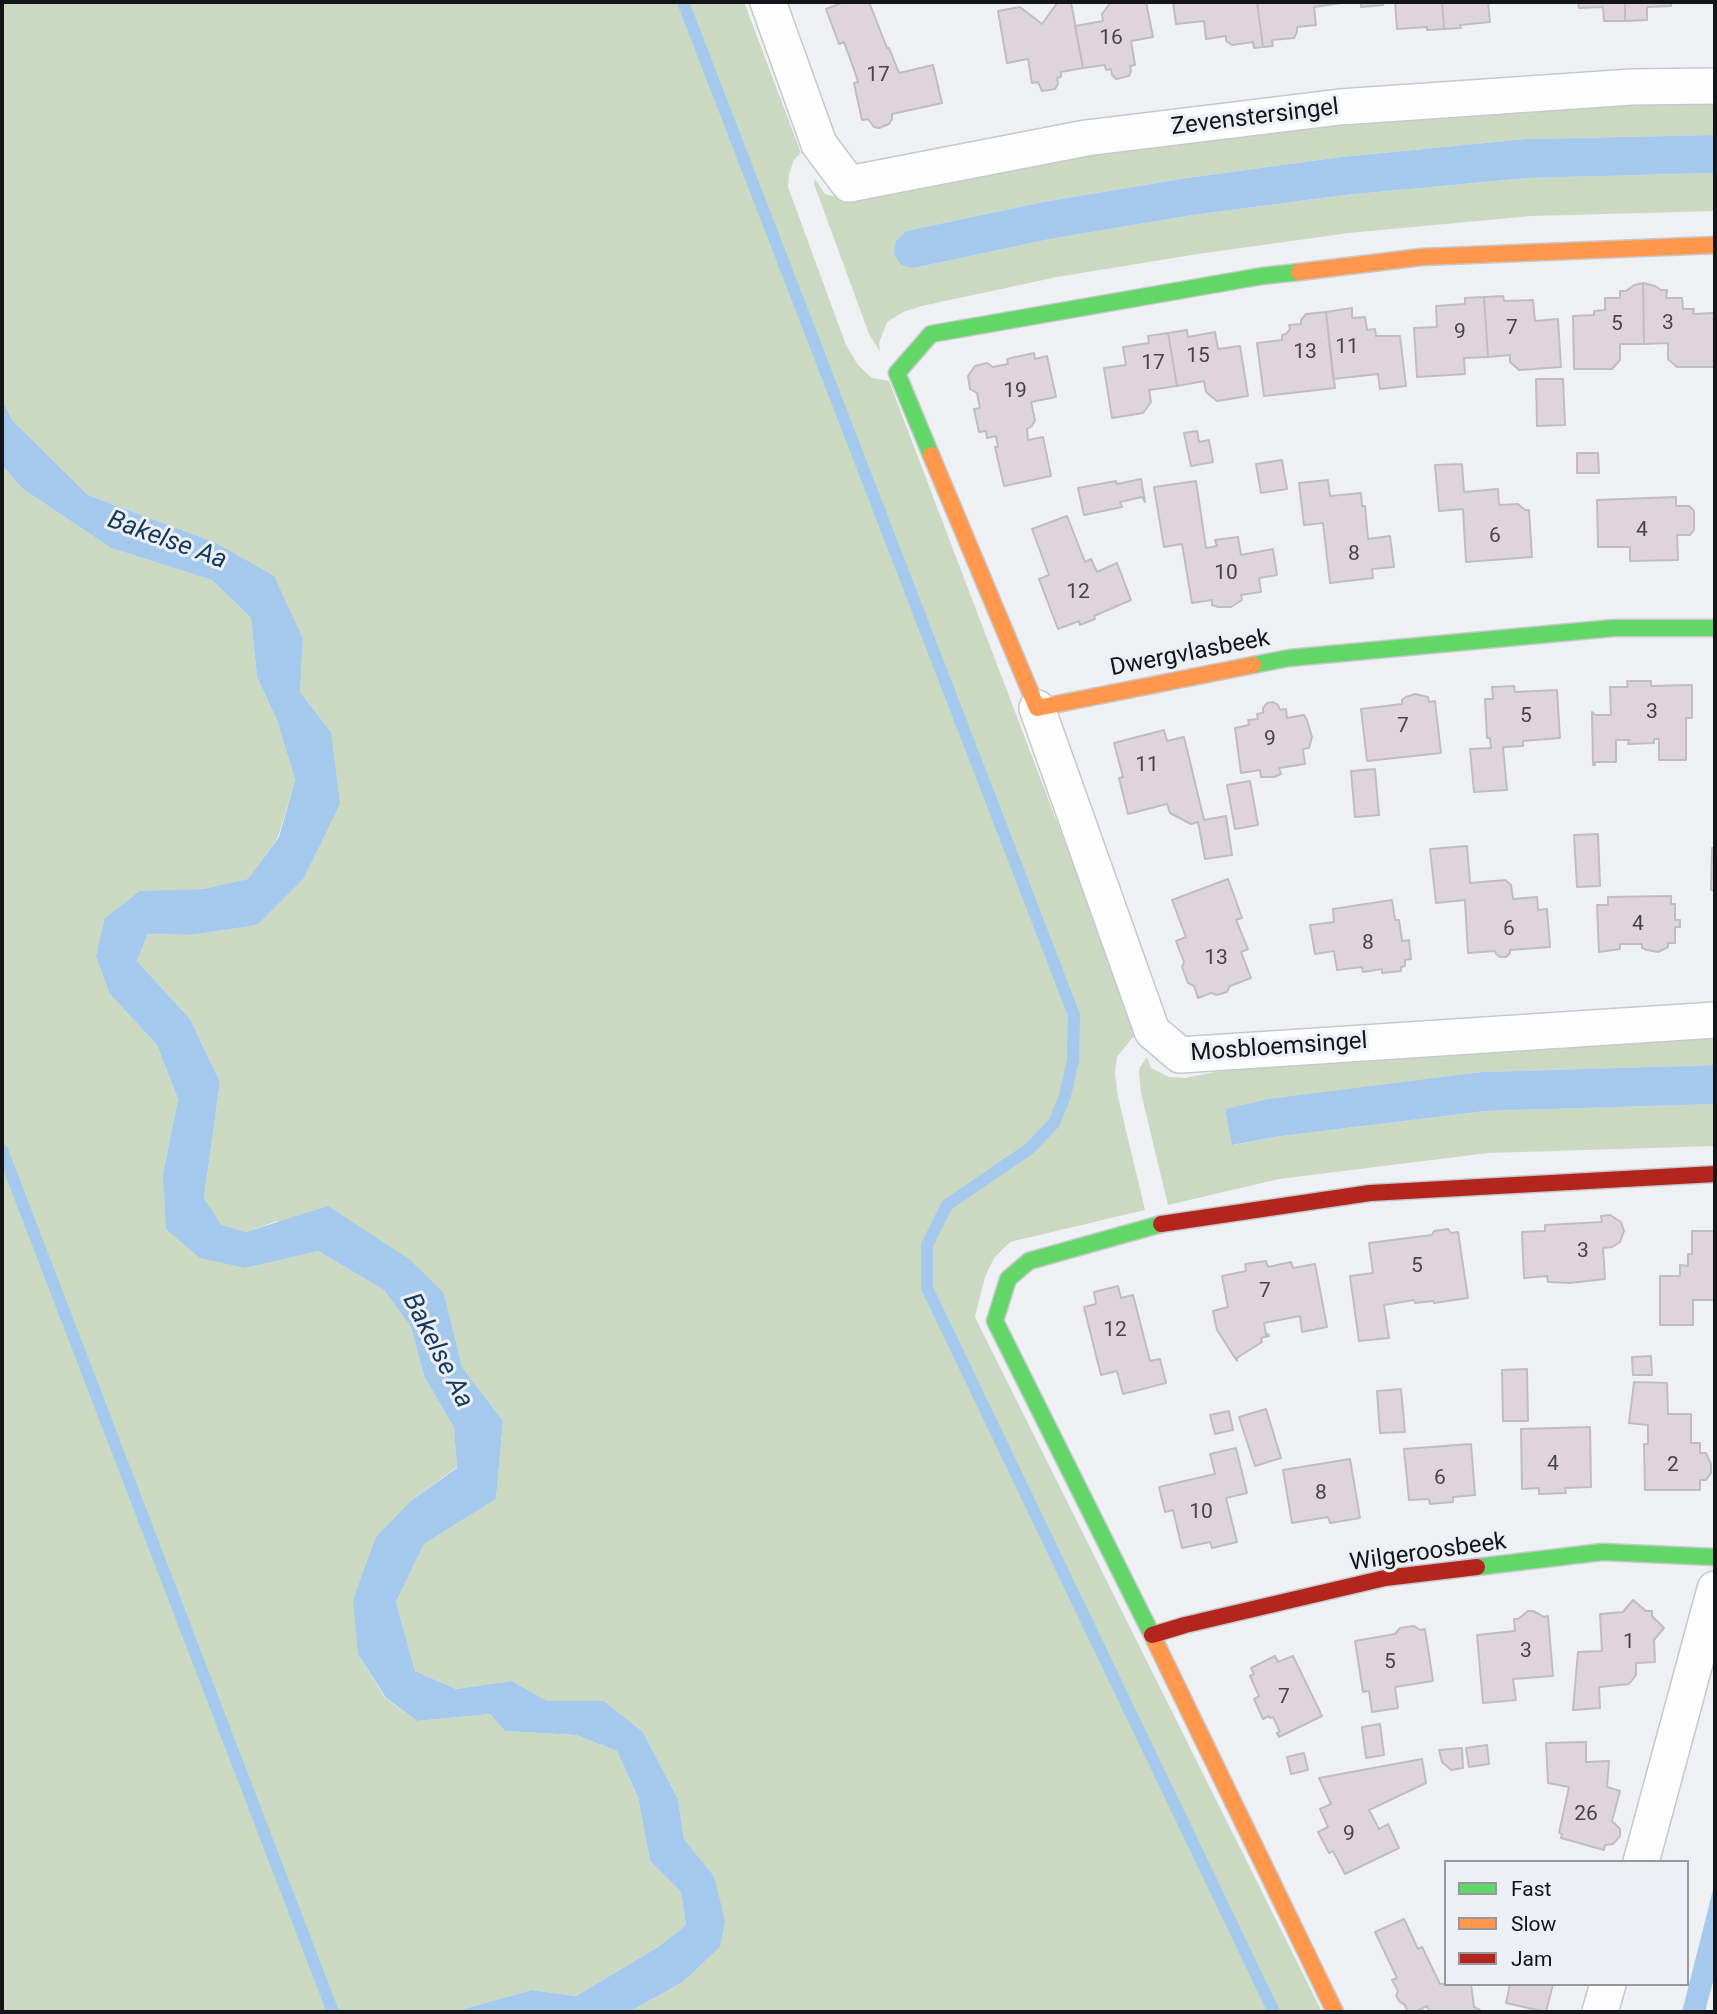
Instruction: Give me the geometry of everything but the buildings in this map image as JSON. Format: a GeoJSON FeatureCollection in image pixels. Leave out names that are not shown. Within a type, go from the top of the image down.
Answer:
{"type":"FeatureCollection","features":[{"type":"Feature","properties":{"kind":"street","name":"Zevenstersingel"},"geometry":{"type":"LineString","coordinates":[[768,2],[819,144],[849,184],[1086,138],[1340,107],[1632,88],[1715,86]]}},
{"type":"Feature","properties":{"kind":"street"},"geometry":{"type":"LineString","coordinates":[[1037,708],[897,373],[931,334],[1262,276],[1422,257],[1715,245]]}},
{"type":"Feature","properties":{"kind":"street","name":"Dwergvlasbeek"},"geometry":{"type":"LineString","coordinates":[[1037,708],[1289,658],[1614,628],[1715,628]]}},
{"type":"Feature","properties":{"kind":"street","name":"Mosbloemsingel"},"geometry":{"type":"LineString","coordinates":[[1037,708],[1152,1031],[1180,1055],[1715,1020]]}},
{"type":"Feature","properties":{"kind":"street"},"geometry":{"type":"LineString","coordinates":[[1335,2012],[1152,1635],[995,1321],[1008,1279],[1029,1262],[1163,1224],[1370,1193],[1715,1174]]}},
{"type":"Feature","properties":{"kind":"street","name":"Wilgeroosbeek"},"geometry":{"type":"LineString","coordinates":[[1152,1635],[1385,1578],[1602,1552],[1715,1557]]}},
{"type":"Feature","properties":{"kind":"street"},"geometry":{"type":"LineString","coordinates":[[1642,1860],[1715,1589]]}},
{"type":"Feature","properties":{"kind":"street"},"geometry":{"type":"LineString","coordinates":[[1600,2012],[1607,1986]]}},
{"type":"Feature","properties":{"kind":"green space"},"geometry":{"type":"Polygon","coordinates":[[[2,2],[744,2],[801,153],[794,160],[788,187],[846,345],[858,365],[872,378],[889,381],[1137,1032],[1117,1057],[1115,1073],[1118,1097],[1145,1210],[1010,1242],[994,1258],[985,1277],[975,1317],[1322,2012],[629,2012],[683,1982],[720,1947],[714,1876],[684,1839],[678,1799],[643,1732],[604,1701],[546,1701],[512,1681],[456,1689],[415,1671],[396,1602],[424,1544],[496,1499],[503,1421],[462,1367],[444,1293],[277,1221],[246,1232],[221,1226],[204,1198],[220,1082],[190,1019],[137,961],[148,934],[191,935],[257,925],[331,732],[300,692],[303,639],[214,542],[88,495],[13,421],[2,400],[2,2]]]}},
{"type":"Feature","properties":{"kind":"green space"},"geometry":{"type":"Polygon","coordinates":[[[1715,93],[1715,135],[1526,139],[1341,157],[1187,178],[1043,202],[906,231],[914,268],[1050,239],[1193,215],[1345,195],[1528,178],[1715,173],[1715,211],[1531,216],[1349,233],[1057,277],[903,312],[887,322],[879,343],[880,352],[869,334],[814,184],[815,179],[825,194],[840,198],[857,197],[1181,137],[1715,93]]]}},
{"type":"Feature","properties":{"kind":"green space"},"geometry":{"type":"Polygon","coordinates":[[[2,465],[23,489],[111,548],[212,580],[251,618],[257,677],[277,720],[295,780],[278,837],[249,879],[203,889],[140,892],[110,994],[157,1045],[178,1099],[163,1173],[246,1268],[318,1251],[384,1290],[411,1327],[424,1376],[454,1428],[457,1467],[412,1500],[358,1654],[385,1698],[417,1721],[490,1714],[505,1731],[576,1735],[617,1751],[638,1797],[650,1861],[681,1892],[686,1925],[658,1947],[576,1996],[531,1990],[461,2012],[2,2012],[2,465]]]}},
{"type":"Feature","properties":{"kind":"green space"},"geometry":{"type":"Polygon","coordinates":[[[1715,1028],[1715,1065],[1482,1072],[1225,1109],[1233,1145],[1274,1137],[1485,1111],[1715,1104],[1715,1146],[1488,1153],[1279,1179],[1168,1205],[1141,1093],[1139,1073],[1147,1057],[1151,1068],[1169,1077],[1185,1078],[1264,1062],[1715,1028]]]}},
{"type":"Feature","properties":{"kind":"water"},"geometry":{"type":"Polygon","coordinates":[[[1715,135],[1715,173],[1528,178],[1345,195],[1193,215],[1050,239],[914,268],[901,265],[894,254],[896,241],[906,231],[1043,202],[1187,178],[1341,157],[1526,139],[1715,135]]]}},
{"type":"Feature","properties":{"kind":"water","name":"Bakelse Aa"},"geometry":{"type":"Polygon","coordinates":[[[2,400],[13,421],[88,495],[214,542],[274,576],[303,639],[300,692],[331,732],[340,804],[303,879],[257,925],[191,935],[148,934],[137,961],[190,1019],[220,1082],[204,1198],[221,1225],[246,1232],[328,1206],[409,1259],[444,1293],[462,1367],[503,1421],[496,1499],[424,1544],[396,1602],[415,1671],[456,1689],[512,1681],[547,1701],[604,1701],[643,1732],[678,1799],[684,1839],[714,1876],[725,1921],[720,1947],[683,1982],[629,2012],[461,2012],[531,1990],[576,1996],[658,1947],[686,1925],[681,1892],[650,1861],[638,1797],[617,1751],[576,1735],[505,1731],[490,1714],[417,1721],[386,1698],[358,1654],[353,1600],[376,1537],[412,1500],[457,1468],[454,1428],[424,1376],[411,1327],[384,1290],[318,1251],[246,1268],[200,1258],[166,1229],[163,1173],[178,1099],[157,1045],[110,994],[96,956],[105,918],[140,891],[203,889],[248,879],[279,837],[295,780],[277,720],[257,677],[251,618],[212,580],[111,548],[23,489],[2,465],[2,400]]]}},
{"type":"Feature","properties":{"kind":"water"},"geometry":{"type":"Polygon","coordinates":[[[1715,1065],[1715,1104],[1485,1111],[1274,1137],[1232,1145],[1225,1109],[1269,1099],[1482,1072],[1715,1065]]]}},
{"type":"Feature","properties":{"kind":"water"},"geometry":{"type":"Polygon","coordinates":[[[1715,1882],[1715,1974],[1705,2012],[1682,2012],[1715,1882]]]}},
{"type":"Feature","properties":{"kind":"waterway"},"geometry":{"type":"LineString","coordinates":[[683,2],[1074,1015],[1073,1060],[1065,1096],[1054,1123],[1029,1149],[947,1205],[927,1245],[927,1288],[1274,2012]]}},
{"type":"Feature","properties":{"kind":"waterway"},"geometry":{"type":"LineString","coordinates":[[2,1150],[333,2012]]}},
{"type":"Feature","properties":{"kind":"traffic: fast"},"geometry":{"type":"LineString","coordinates":[[931,455],[897,373],[931,334],[1262,276],[1299,272]]}},
{"type":"Feature","properties":{"kind":"traffic: fast"},"geometry":{"type":"LineString","coordinates":[[1253,665],[1289,658],[1614,628],[1715,628]]}},
{"type":"Feature","properties":{"kind":"traffic: fast"},"geometry":{"type":"LineString","coordinates":[[1155,1641],[995,1321],[1008,1279],[1029,1261],[1161,1224]]}},
{"type":"Feature","properties":{"kind":"traffic: fast"},"geometry":{"type":"LineString","coordinates":[[1477,1567],[1602,1552],[1715,1557]]}},
{"type":"Feature","properties":{"kind":"traffic: slow"},"geometry":{"type":"LineString","coordinates":[[1299,272],[1422,257],[1715,245]]}},
{"type":"Feature","properties":{"kind":"traffic: slow"},"geometry":{"type":"LineString","coordinates":[[931,455],[1037,708],[1253,665]]}},
{"type":"Feature","properties":{"kind":"traffic: slow"},"geometry":{"type":"LineString","coordinates":[[1155,1641],[1335,2012]]}},
{"type":"Feature","properties":{"kind":"traffic: jam"},"geometry":{"type":"LineString","coordinates":[[1161,1224],[1370,1193],[1715,1174]]}},
{"type":"Feature","properties":{"kind":"traffic: jam"},"geometry":{"type":"LineString","coordinates":[[1152,1635],[1385,1578],[1477,1567]]}}]}
